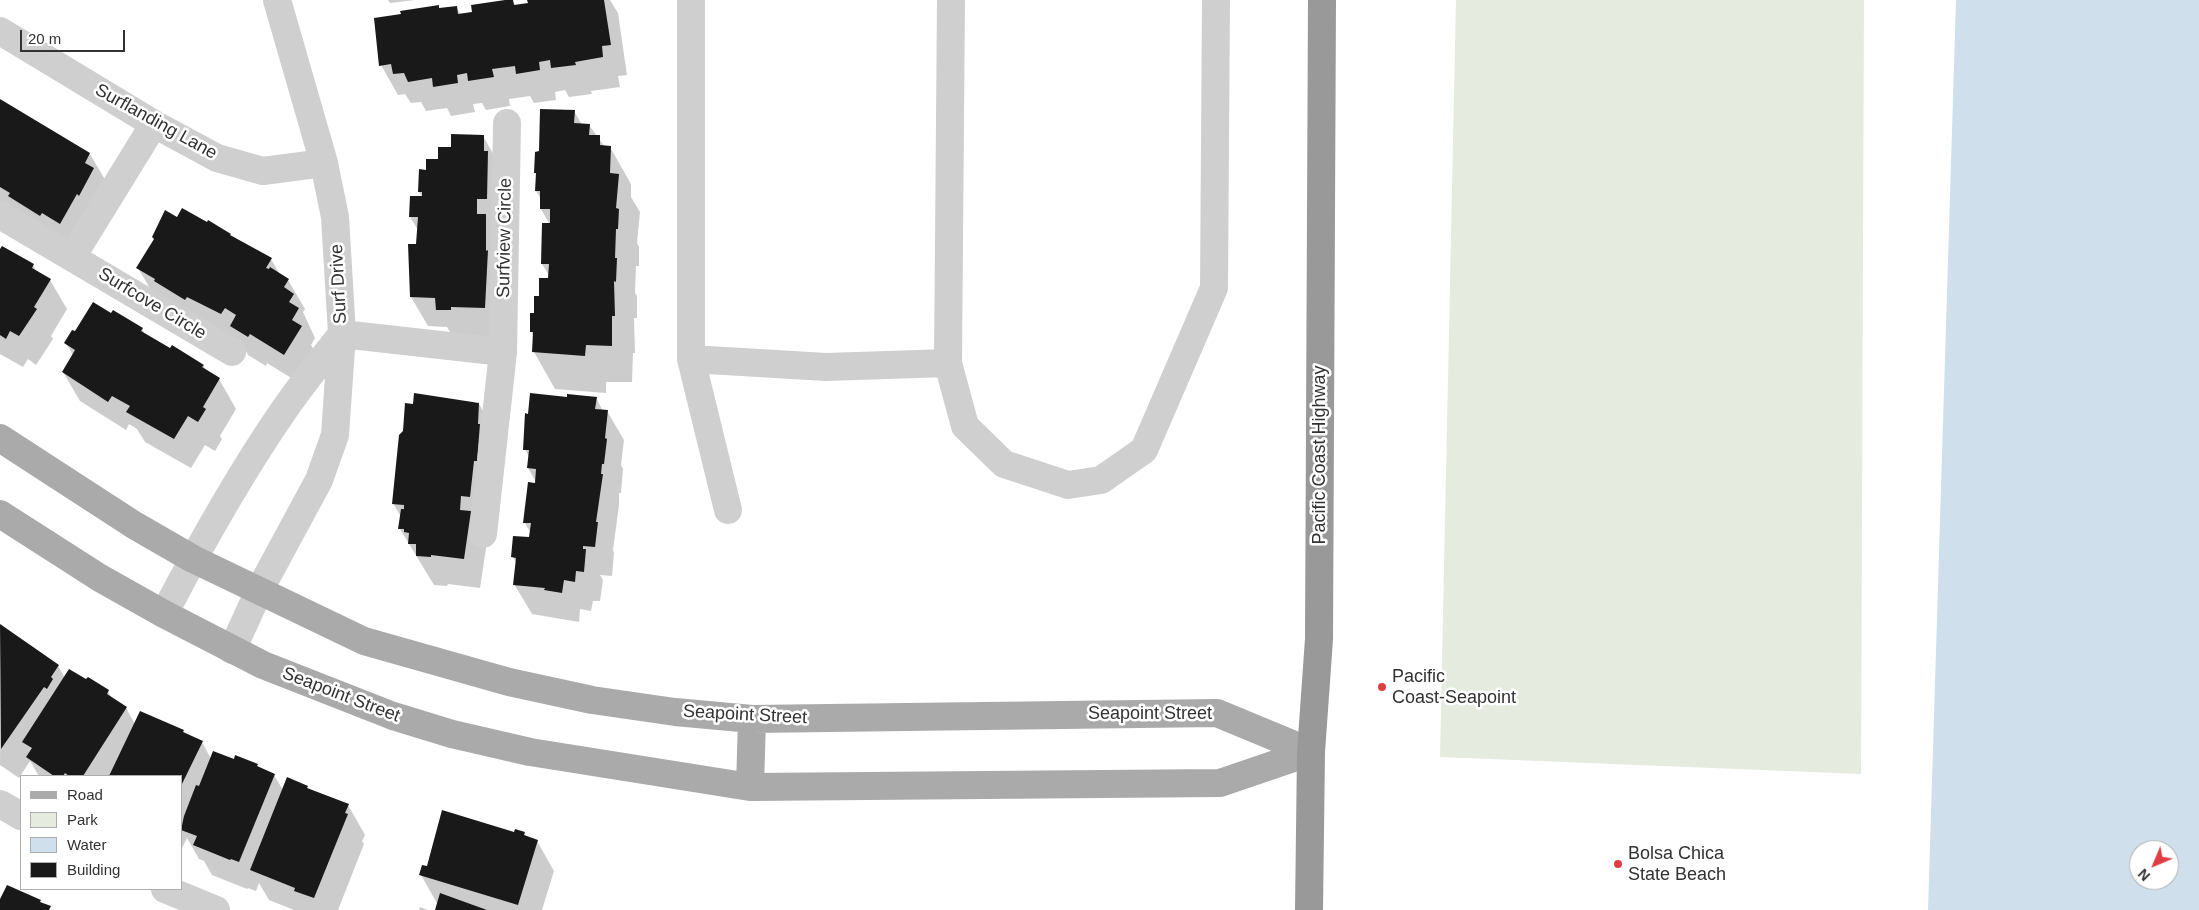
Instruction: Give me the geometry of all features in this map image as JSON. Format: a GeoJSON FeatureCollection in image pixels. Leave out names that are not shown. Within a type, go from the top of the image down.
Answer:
{"type":"FeatureCollection","features":[{"type":"Feature","properties":{"kind":"highway","name":"Pacific Coast Highway"},"geometry":{"type":"LineString","coordinates":[[1309,910],[1311,752],[1319,639],[1322,0]]}},
{"type":"Feature","properties":{"kind":"main road","name":"Seapoint Street"},"geometry":{"type":"LineString","coordinates":[[0,438],[134,525],[193,559],[259,591],[364,641],[509,682],[592,700],[675,712],[752,720],[1217,713],[1311,752]]}},
{"type":"Feature","properties":{"kind":"main road","name":"Seapoint Street"},"geometry":{"type":"LineString","coordinates":[[0,514],[100,578],[164,614],[263,665],[392,716],[452,734],[530,752],[750,787],[1220,783],[1311,752]]}},
{"type":"Feature","properties":{"kind":"main road"},"geometry":{"type":"LineString","coordinates":[[750,787],[752,720]]}},
{"type":"Feature","properties":{"kind":"street","name":"Surf Drive"},"geometry":{"type":"LineString","coordinates":[[164,614],[193,559],[284,409],[342,334],[335,217],[324,163],[277,0]]}},
{"type":"Feature","properties":{"kind":"street"},"geometry":{"type":"LineString","coordinates":[[691,0],[691,359],[728,510]]}},
{"type":"Feature","properties":{"kind":"street"},"geometry":{"type":"LineString","coordinates":[[951,0],[948,363],[966,426],[1004,464],[1068,485],[1101,480],[1144,450],[1214,288],[1216,0]]}},
{"type":"Feature","properties":{"kind":"street","name":"Surflanding Lane"},"geometry":{"type":"LineString","coordinates":[[0,31],[154,124],[217,158],[263,171],[324,163]]}},
{"type":"Feature","properties":{"kind":"street","name":"Surfview Circle"},"geometry":{"type":"LineString","coordinates":[[483,534],[503,352],[507,123]]}},
{"type":"Feature","properties":{"kind":"street"},"geometry":{"type":"LineString","coordinates":[[72,257],[154,124]]}},
{"type":"Feature","properties":{"kind":"street","name":"Surfcove Circle"},"geometry":{"type":"LineString","coordinates":[[0,215],[232,352]]}},
{"type":"Feature","properties":{"kind":"street"},"geometry":{"type":"LineString","coordinates":[[232,650],[259,591],[318,480],[335,435],[342,334],[503,352]]}},
{"type":"Feature","properties":{"kind":"street"},"geometry":{"type":"LineString","coordinates":[[691,359],[826,367],[948,363]]}},
{"type":"Feature","properties":{"kind":"street"},"geometry":{"type":"LineString","coordinates":[[0,804],[20,815]]}},
{"type":"Feature","properties":{"kind":"street"},"geometry":{"type":"LineString","coordinates":[[167,890],[216,910]]}},
{"type":"Feature","properties":{"kind":"green space","name":"Bolsa Chica State Beach"},"geometry":{"type":"Polygon","coordinates":[[[1456,0],[1864,0],[1861,774],[1440,757],[1456,0]]]}},
{"type":"Feature","properties":{"kind":"water"},"geometry":{"type":"Polygon","coordinates":[[[1956,0],[2199,0],[2199,910],[1928,910],[1956,0]]]}},
{"type":"Feature","properties":{"kind":"building"},"geometry":{"type":"Polygon","coordinates":[[[513,0],[514,5],[528,3],[527,0],[604,0],[611,45],[602,46],[603,57],[575,62],[576,65],[551,68],[550,60],[539,62],[540,70],[516,74],[515,66],[492,69],[494,77],[468,81],[467,73],[457,75],[458,83],[433,87],[432,78],[408,82],[404,73],[393,74],[391,64],[379,66],[374,18],[401,14],[400,11],[439,5],[439,8],[457,6],[458,14],[472,12],[471,5],[513,0]]]}},
{"type":"Feature","properties":{"kind":"building"},"geometry":{"type":"Polygon","coordinates":[[[0,99],[90,153],[85,163],[94,168],[79,196],[77,194],[60,224],[42,213],[40,216],[8,196],[10,193],[0,187],[0,99]]]}},
{"type":"Feature","properties":{"kind":"building"},"geometry":{"type":"Polygon","coordinates":[[[540,109],[575,110],[574,123],[590,124],[589,135],[600,135],[600,145],[611,146],[610,173],[619,174],[616,208],[619,209],[618,229],[616,229],[616,282],[614,281],[615,316],[612,316],[612,346],[586,345],[585,356],[532,352],[533,332],[530,332],[530,313],[534,313],[534,296],[539,296],[539,278],[548,278],[549,264],[541,264],[542,223],[550,223],[550,209],[540,209],[540,191],[535,191],[535,152],[539,151],[540,109]]]}},
{"type":"Feature","properties":{"kind":"building"},"geometry":{"type":"Polygon","coordinates":[[[451,134],[484,135],[484,151],[488,151],[487,199],[477,199],[477,214],[486,214],[486,251],[488,250],[485,308],[451,307],[451,310],[436,310],[435,298],[410,297],[408,244],[416,244],[418,217],[409,217],[410,196],[422,196],[422,192],[418,192],[419,169],[426,170],[426,159],[438,159],[438,147],[451,147],[451,134]]]}},
{"type":"Feature","properties":{"kind":"building"},"geometry":{"type":"Polygon","coordinates":[[[182,208],[207,222],[208,220],[230,235],[272,258],[266,268],[269,269],[270,267],[289,279],[284,287],[294,294],[289,302],[299,308],[292,320],[302,326],[284,355],[250,334],[248,337],[230,326],[236,315],[225,308],[221,314],[187,297],[185,300],[136,268],[154,239],[152,237],[165,210],[177,217],[182,208]]]}},
{"type":"Feature","properties":{"kind":"building"},"geometry":{"type":"Polygon","coordinates":[[[2,246],[34,264],[32,268],[51,279],[34,307],[37,309],[19,336],[10,331],[6,339],[0,335],[0,249],[2,246]]]}},
{"type":"Feature","properties":{"kind":"building"},"geometry":{"type":"Polygon","coordinates":[[[93,302],[111,313],[113,310],[143,328],[141,331],[170,348],[172,345],[204,365],[202,367],[220,378],[203,407],[206,409],[198,422],[188,416],[174,439],[126,412],[130,406],[112,396],[108,402],[62,372],[75,350],[64,343],[72,330],[75,331],[93,302]]]}},
{"type":"Feature","properties":{"kind":"building"},"geometry":{"type":"Polygon","coordinates":[[[414,393],[479,403],[478,424],[480,424],[477,461],[474,461],[470,497],[461,496],[460,510],[471,511],[464,559],[431,555],[431,557],[416,556],[416,544],[408,544],[409,533],[404,532],[404,529],[398,529],[401,509],[404,509],[404,505],[392,504],[399,435],[403,431],[405,403],[413,404],[414,393]]]}},
{"type":"Feature","properties":{"kind":"building"},"geometry":{"type":"Polygon","coordinates":[[[530,393],[567,397],[567,394],[597,397],[595,409],[608,410],[605,438],[607,439],[604,464],[602,464],[601,474],[603,474],[596,522],[598,522],[595,547],[583,546],[583,549],[586,549],[584,572],[576,571],[575,582],[564,580],[562,593],[544,590],[545,588],[513,585],[516,558],[511,557],[513,536],[529,537],[531,523],[523,523],[528,482],[535,483],[536,469],[527,468],[529,450],[523,450],[525,413],[528,414],[530,393]]]}},
{"type":"Feature","properties":{"kind":"building"},"geometry":{"type":"Polygon","coordinates":[[[0,624],[59,665],[51,677],[53,679],[47,689],[44,687],[1,749],[0,624]]]}},
{"type":"Feature","properties":{"kind":"building"},"geometry":{"type":"Polygon","coordinates":[[[69,669],[86,679],[88,677],[109,690],[107,694],[127,707],[84,775],[68,775],[65,773],[64,775],[53,775],[26,757],[32,748],[22,742],[69,669]]]}},
{"type":"Feature","properties":{"kind":"building"},"geometry":{"type":"Polygon","coordinates":[[[140,711],[184,730],[183,732],[203,741],[182,784],[182,775],[109,775],[140,711]]]}},
{"type":"Feature","properties":{"kind":"building"},"geometry":{"type":"Polygon","coordinates":[[[213,751],[234,759],[235,755],[258,764],[257,766],[275,774],[239,862],[193,845],[197,836],[182,830],[184,816],[196,785],[199,786],[213,751]]]}},
{"type":"Feature","properties":{"kind":"building"},"geometry":{"type":"Polygon","coordinates":[[[287,777],[308,786],[307,788],[349,804],[345,813],[348,814],[314,898],[294,891],[295,888],[250,870],[287,777]]]}},
{"type":"Feature","properties":{"kind":"building"},"geometry":{"type":"Polygon","coordinates":[[[442,810],[514,832],[515,829],[525,832],[524,835],[538,840],[518,905],[419,875],[422,865],[427,866],[442,810]]]}},
{"type":"Feature","properties":{"kind":"building"},"geometry":{"type":"Polygon","coordinates":[[[7,885],[41,900],[40,902],[51,906],[49,910],[0,910],[0,899],[7,885]]]}},
{"type":"Feature","properties":{"kind":"building"},"geometry":{"type":"Polygon","coordinates":[[[440,893],[487,910],[435,910],[440,893]]]}},
{"type":"Feature","properties":{"kind":"place","name":"Pacific Coast-Seapoint"},"geometry":{"type":"Point","coordinates":[1382,687]}},
{"type":"Feature","properties":{"kind":"place","name":"Bolsa Chica State Beach"},"geometry":{"type":"Point","coordinates":[1618,864]}}]}
